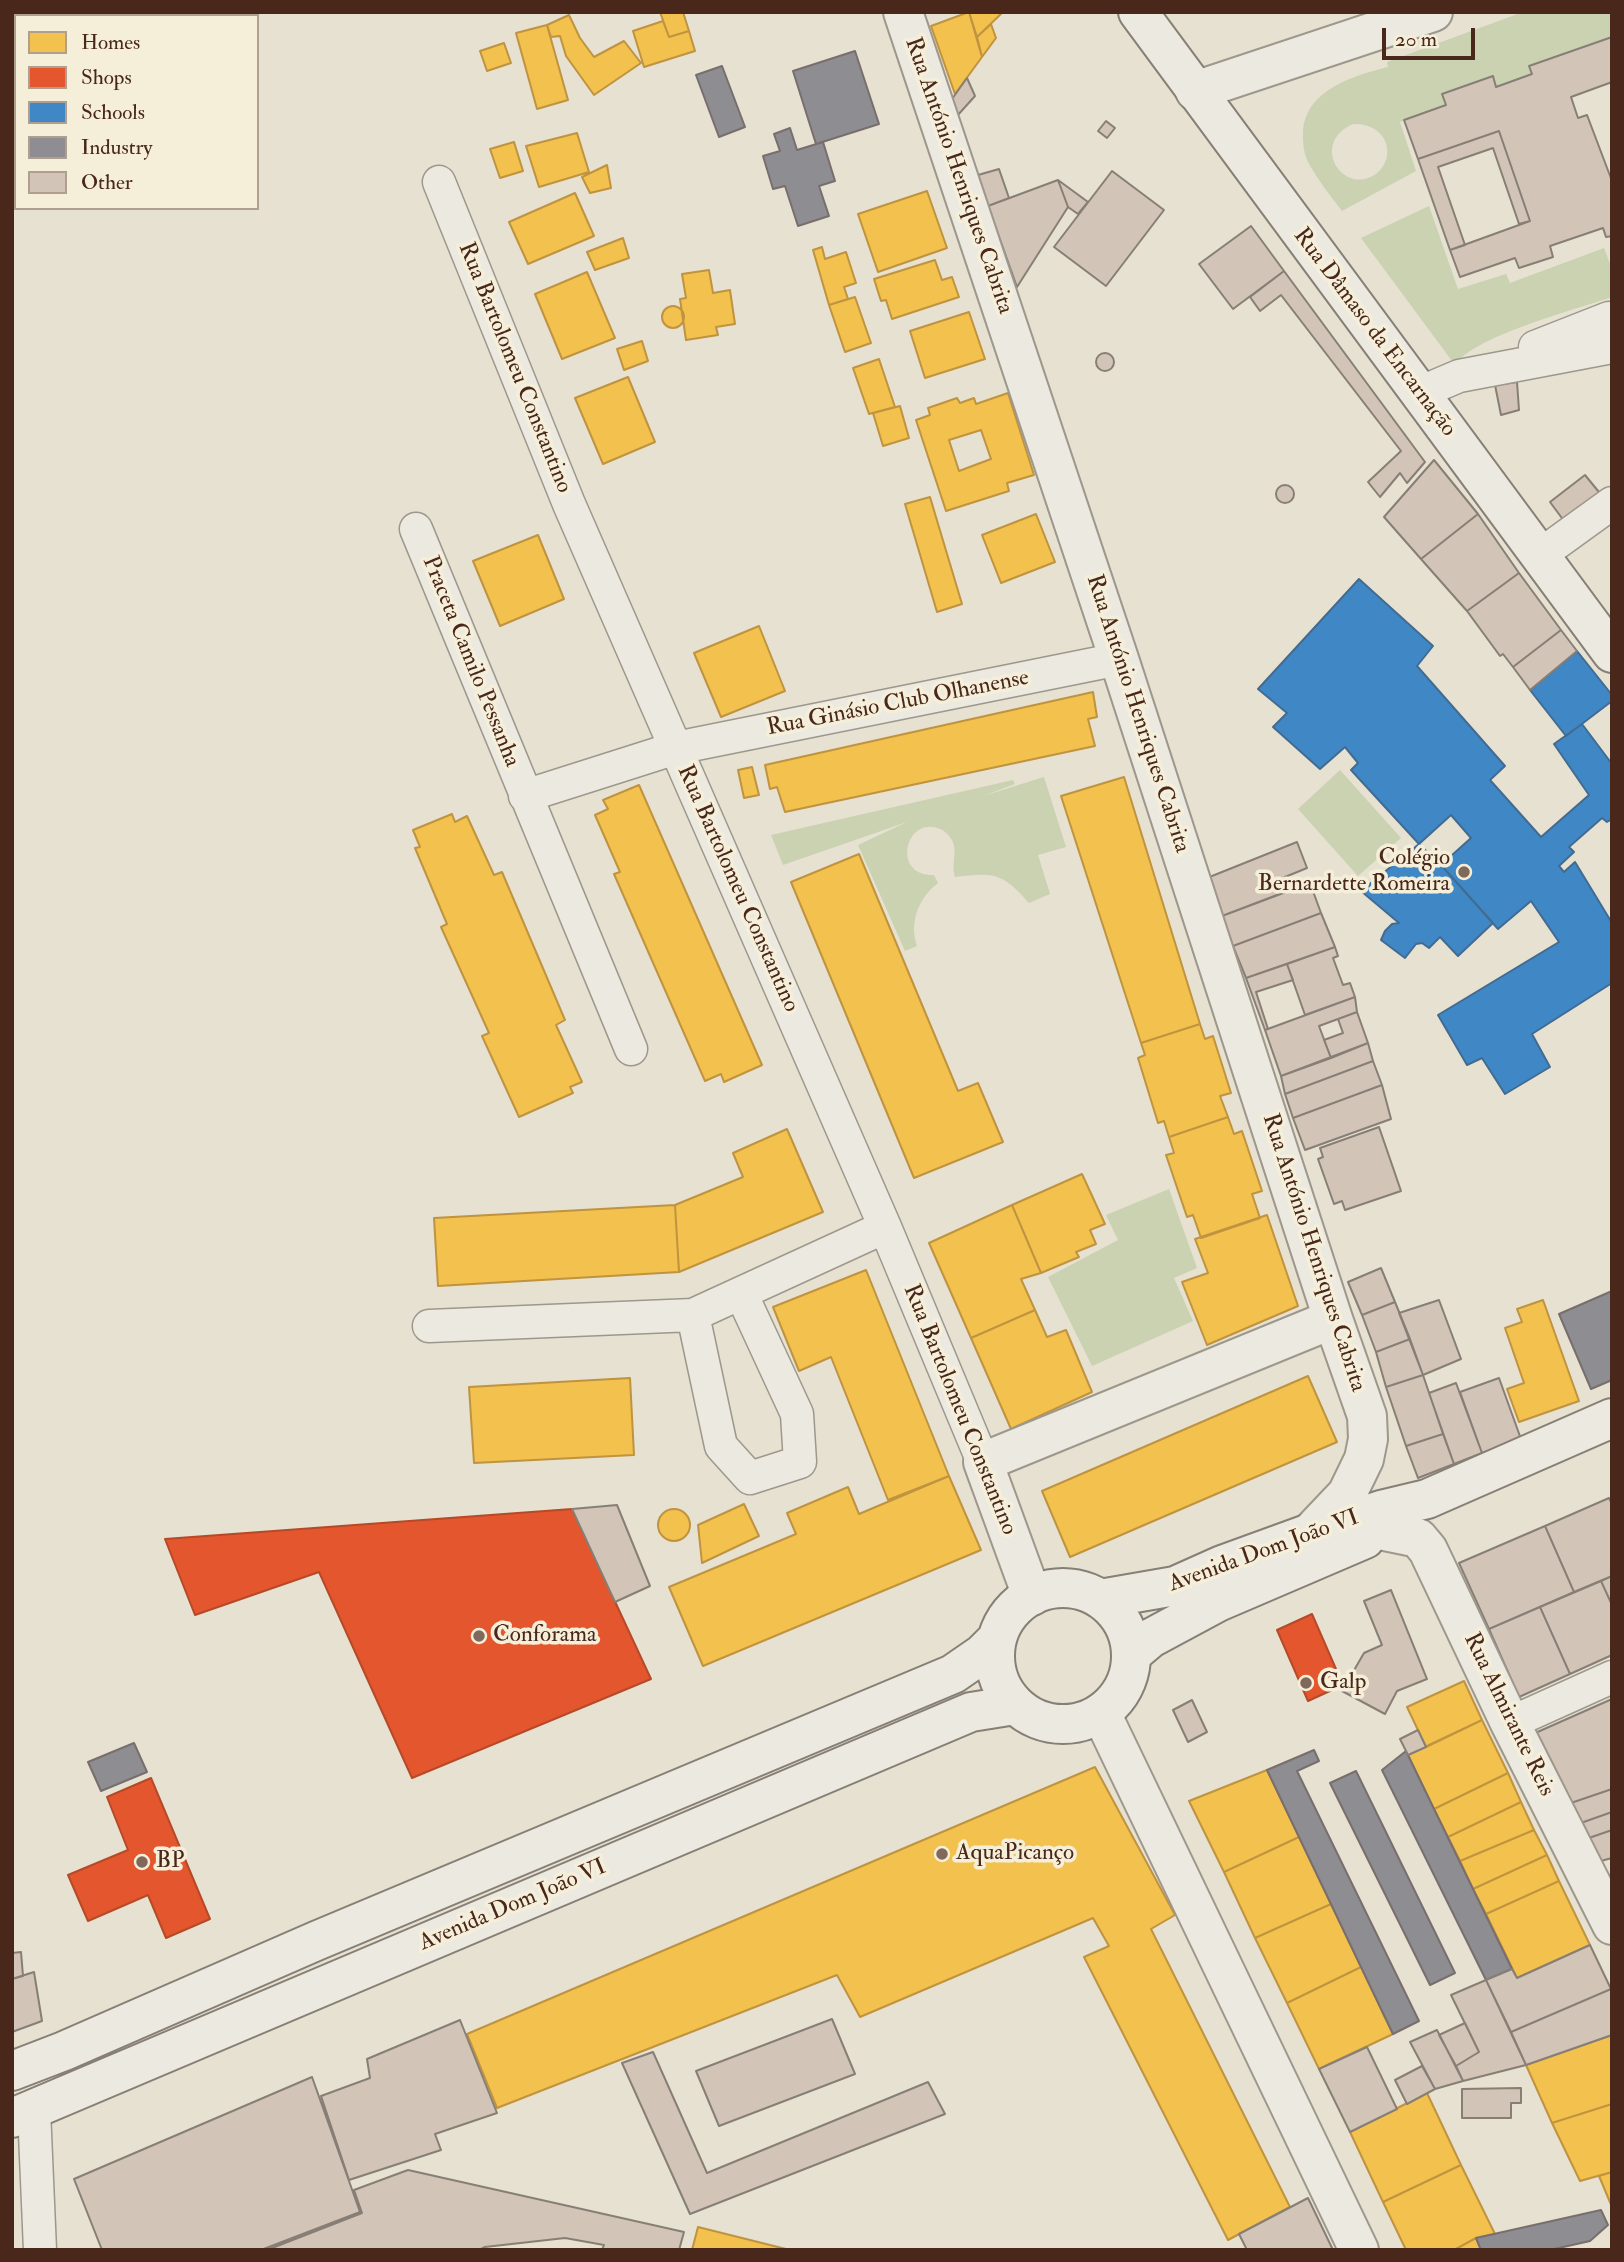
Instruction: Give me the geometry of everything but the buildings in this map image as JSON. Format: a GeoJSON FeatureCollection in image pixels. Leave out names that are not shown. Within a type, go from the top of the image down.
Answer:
{"type":"FeatureCollection","features":[{"type":"Feature","properties":{"kind":"main road","name":"Rua António Henriques Cabrita"},"geometry":{"type":"LineString","coordinates":[[903,12],[1367,1416],[1368,1438],[1358,1477],[1348,1494],[1310,1533]]}},
{"type":"Feature","properties":{"kind":"main road","name":"Rua Dâmaso da Encarnação"},"geometry":{"type":"LineString","coordinates":[[1138,12],[1612,653]]}},
{"type":"Feature","properties":{"kind":"main road"},"geometry":{"type":"LineString","coordinates":[[1195,91],[1433,12]]}},
{"type":"Feature","properties":{"kind":"main road"},"geometry":{"type":"LineString","coordinates":[[983,1462],[1333,1319]]}},
{"type":"Feature","properties":{"kind":"main road","name":"Avenida Dom João VI"},"geometry":{"type":"LineString","coordinates":[[1100,1599],[1175,1586],[1310,1533],[1381,1510],[1427,1499],[1612,1418]]}},
{"type":"Feature","properties":{"kind":"main road","name":"Rua Bartolomeu Constantino"},"geometry":{"type":"LineString","coordinates":[[983,1462],[1032,1596]]}},
{"type":"Feature","properties":{"kind":"main road","name":"Avenida Dom João VI"},"geometry":{"type":"LineString","coordinates":[[1132,1654],[1151,1638],[1217,1602],[1384,1531],[1427,1499]]}},
{"type":"Feature","properties":{"kind":"main road","name":"Rua Almirante Reis"},"geometry":{"type":"LineString","coordinates":[[1384,1531],[1418,1538],[1428,1550],[1510,1723],[1603,1883],[1612,1925]]}},
{"type":"Feature","properties":{"kind":"main road"},"geometry":{"type":"LineString","coordinates":[[1055,1589],[1078,1590],[1100,1599],[1116,1613],[1127,1632],[1132,1654],[1129,1677],[1118,1697],[1101,1713],[1079,1723],[1059,1724],[1042,1720],[1016,1704],[1008,1696],[999,1678],[995,1659],[997,1639],[1011,1614],[1032,1596],[1055,1589]]}},
{"type":"Feature","properties":{"kind":"main road","name":"Avenida Dom João VI"},"geometry":{"type":"LineString","coordinates":[[12,2071],[953,1674],[982,1654],[997,1639]]}},
{"type":"Feature","properties":{"kind":"main road","name":"Avenida Dom João VI"},"geometry":{"type":"LineString","coordinates":[[23,2114],[971,1712],[1016,1704]]}},
{"type":"Feature","properties":{"kind":"main road"},"geometry":{"type":"LineString","coordinates":[[1101,1713],[1359,2250]]}},
{"type":"Feature","properties":{"kind":"street","name":"Rua Bartolomeu Constantino"},"geometry":{"type":"LineString","coordinates":[[439,183],[569,505],[885,1227],[983,1462]]}},
{"type":"Feature","properties":{"kind":"street"},"geometry":{"type":"LineString","coordinates":[[1419,393],[1459,376],[1505,367],[1610,333]]}},
{"type":"Feature","properties":{"kind":"street"},"geometry":{"type":"LineString","coordinates":[[1540,555],[1612,503]]}},
{"type":"Feature","properties":{"kind":"street","name":"Praceta Camilo Pessanha"},"geometry":{"type":"LineString","coordinates":[[416,529],[631,1049]]}},
{"type":"Feature","properties":{"kind":"street","name":"Rua Ginásio Club Olhanense"},"geometry":{"type":"LineString","coordinates":[[676,748],[1119,659]]}},
{"type":"Feature","properties":{"kind":"street","name":"Praceta Camilo Pessanha"},"geometry":{"type":"LineString","coordinates":[[525,796],[676,748]]}},
{"type":"Feature","properties":{"kind":"street"},"geometry":{"type":"LineString","coordinates":[[429,1326],[693,1315],[885,1227]]}},
{"type":"Feature","properties":{"kind":"street"},"geometry":{"type":"LineString","coordinates":[[693,1315],[721,1446],[750,1478],[800,1462],[797,1414],[741,1293]]}},
{"type":"Feature","properties":{"kind":"street"},"geometry":{"type":"LineString","coordinates":[[1510,1723],[1612,1677]]}},
{"type":"Feature","properties":{"kind":"street"},"geometry":{"type":"LineString","coordinates":[[23,2114],[40,2250]]}},
{"type":"Feature","properties":{"kind":"green space"},"geometry":{"type":"Polygon","coordinates":[[[1523,12],[1612,12],[1612,37],[1530,66],[1532,74],[1496,87],[1492,77],[1442,94],[1446,105],[1400,122],[1416,171],[1342,211],[1307,159],[1303,139],[1305,120],[1311,107],[1332,88],[1360,75],[1388,67],[1387,62],[1523,12]],[[1353,124],[1340,133],[1333,143],[1332,154],[1336,165],[1352,179],[1364,179],[1376,174],[1386,159],[1387,149],[1383,136],[1373,128],[1353,124]]]}},
{"type":"Feature","properties":{"kind":"green space"},"geometry":{"type":"Polygon","coordinates":[[[1429,206],[1458,289],[1506,274],[1510,283],[1604,248],[1612,269],[1612,297],[1504,334],[1466,354],[1455,365],[1361,238],[1429,206]]]}},
{"type":"Feature","properties":{"kind":"green space"},"geometry":{"type":"Polygon","coordinates":[[[1340,770],[1401,838],[1358,876],[1298,809],[1340,770]]]}},
{"type":"Feature","properties":{"kind":"green space"},"geometry":{"type":"Polygon","coordinates":[[[1044,777],[1066,847],[1038,855],[1050,894],[1029,903],[1012,886],[997,877],[955,877],[954,849],[950,836],[940,829],[928,827],[919,830],[912,837],[908,857],[912,866],[920,873],[934,875],[938,883],[925,896],[917,912],[914,929],[917,946],[905,951],[858,845],[907,822],[783,865],[771,835],[1013,780],[1015,784],[983,796],[1044,777]]]}},
{"type":"Feature","properties":{"kind":"green space"},"geometry":{"type":"Polygon","coordinates":[[[1169,1189],[1197,1268],[1174,1278],[1193,1321],[1092,1366],[1048,1277],[1118,1240],[1106,1215],[1169,1189]]]}},
{"type":"Feature","properties":{"kind":"place","name":"Colégio Bernardette Romeira"},"geometry":{"type":"Point","coordinates":[1464,872]}},
{"type":"Feature","properties":{"kind":"place","name":"Conforama"},"geometry":{"type":"Point","coordinates":[479,1636]}},
{"type":"Feature","properties":{"kind":"place","name":"Galp"},"geometry":{"type":"Point","coordinates":[1306,1683]}},
{"type":"Feature","properties":{"kind":"place","name":"AquaPicanço"},"geometry":{"type":"Point","coordinates":[942,1854]}},
{"type":"Feature","properties":{"kind":"place","name":"BP"},"geometry":{"type":"Point","coordinates":[142,1862]}}]}
